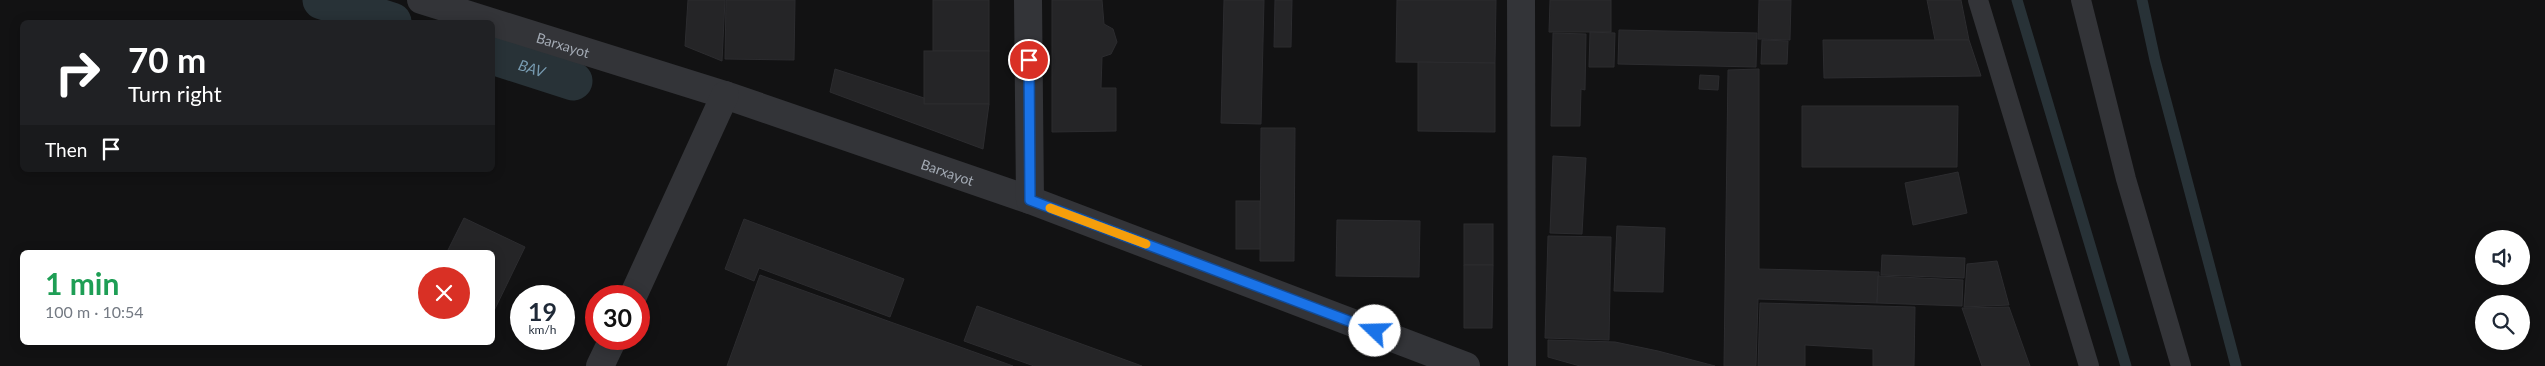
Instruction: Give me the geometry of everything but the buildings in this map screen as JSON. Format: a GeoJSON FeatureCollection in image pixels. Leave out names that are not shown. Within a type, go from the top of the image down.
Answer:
{"type":"FeatureCollection","features":[{"type":"Feature","properties":{"kind":"street","name":"Barxayot"},"geometry":{"type":"LineString","coordinates":[[421,0],[485,20]]}},
{"type":"Feature","properties":{"kind":"street"},"geometry":{"type":"LineString","coordinates":[[1028,0],[1030,200]]}},
{"type":"Feature","properties":{"kind":"street"},"geometry":{"type":"LineString","coordinates":[[1521,0],[1522,366]]}},
{"type":"Feature","properties":{"kind":"street","name":"Barxayot"},"geometry":{"type":"LineString","coordinates":[[495,23],[725,95],[1030,200],[1466,366]]}},
{"type":"Feature","properties":{"kind":"street"},"geometry":{"type":"LineString","coordinates":[[638,285],[725,95]]}},
{"type":"Feature","properties":{"kind":"street"},"geometry":{"type":"LineString","coordinates":[[600,366],[608,350]]}},
{"type":"Feature","properties":{"kind":"lane"},"geometry":{"type":"LineString","coordinates":[[1978,0],[2089,366]]}},
{"type":"Feature","properties":{"kind":"lane"},"geometry":{"type":"LineString","coordinates":[[2081,0],[2126,179],[2181,366]]}},
{"type":"Feature","properties":{"kind":"waterway","name":"BAV"},"geometry":{"type":"LineString","coordinates":[[322,0],[386,20]]}},
{"type":"Feature","properties":{"kind":"waterway"},"geometry":{"type":"LineString","coordinates":[[2017,0],[2126,366]]}},
{"type":"Feature","properties":{"kind":"waterway"},"geometry":{"type":"LineString","coordinates":[[2142,0],[2155,60],[2236,366]]}},
{"type":"Feature","properties":{"kind":"waterway","name":"BAV"},"geometry":{"type":"LineString","coordinates":[[495,56],[573,81]]}},
{"type":"Feature","properties":{"kind":"slow traffic"},"geometry":{"type":"LineString","coordinates":[[1050,208],[1146,244]]}},
{"type":"Feature","properties":{"kind":"route"},"geometry":{"type":"LineString","coordinates":[[1029,60],[1030,200],[1375,331]]}}]}
